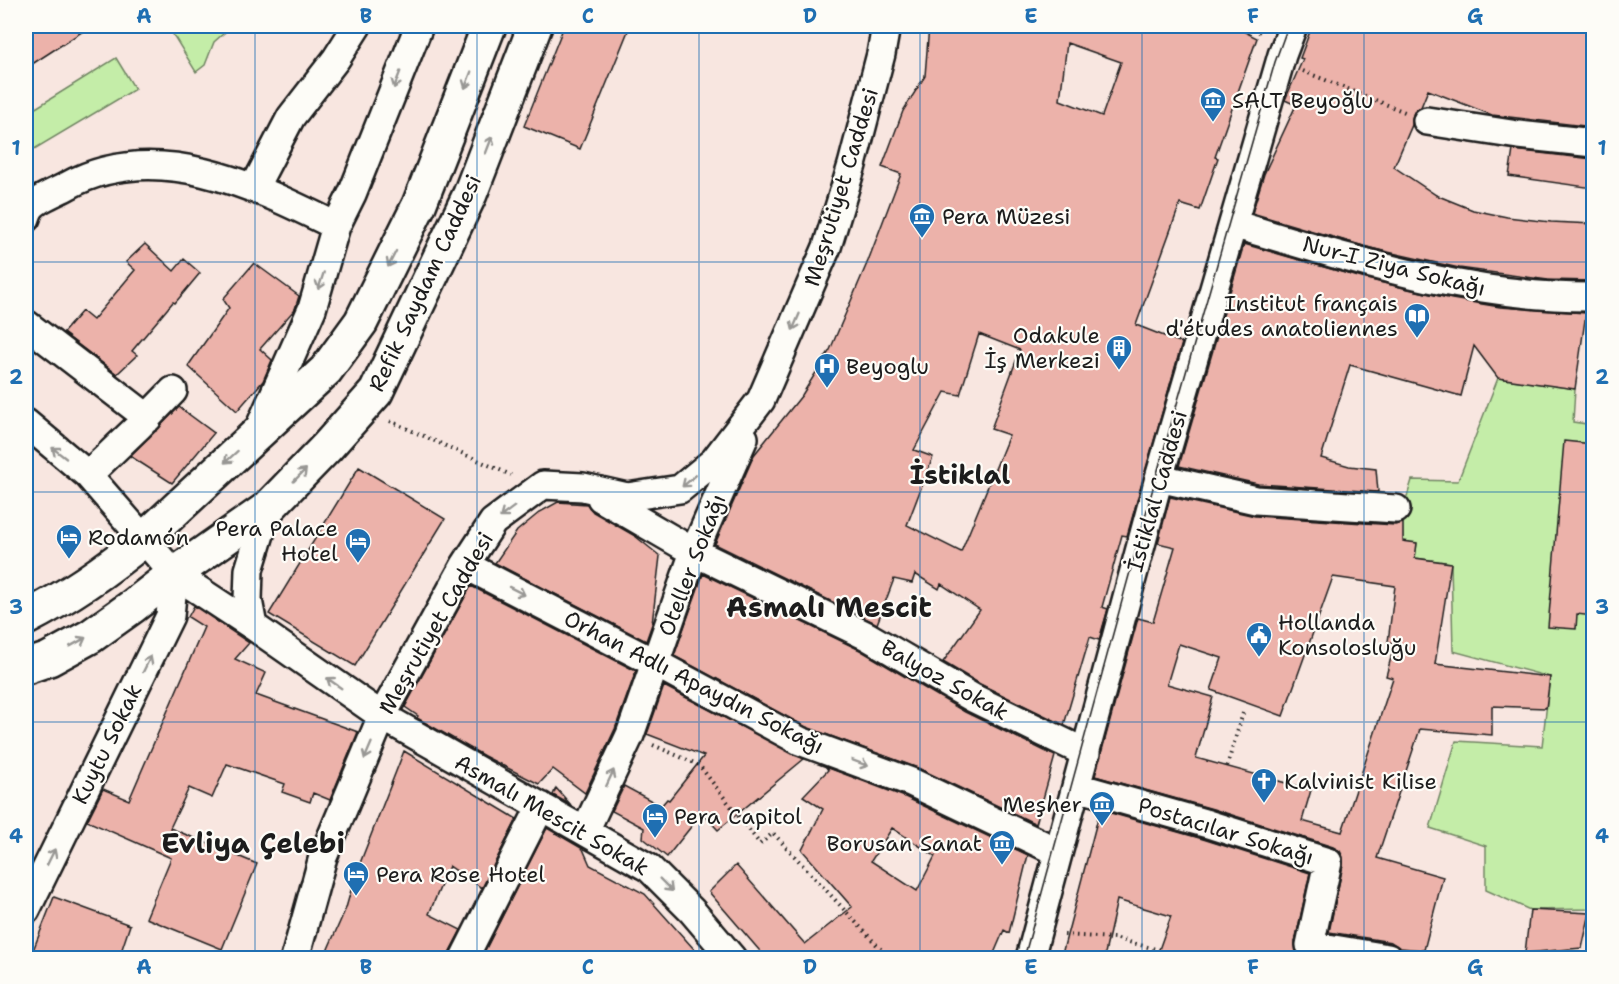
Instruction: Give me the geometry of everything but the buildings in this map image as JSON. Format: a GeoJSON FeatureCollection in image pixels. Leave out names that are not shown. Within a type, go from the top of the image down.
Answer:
{"type":"FeatureCollection","features":[{"type":"Feature","properties":{"kind":"main road","name":"Refik Saydam Caddesi"},"geometry":{"type":"LineString","coordinates":[[32,611],[86,584],[144,539],[326,370],[361,322],[419,205],[489,26]]}},
{"type":"Feature","properties":{"kind":"main road","name":"Refik Saydam Caddesi"},"geometry":{"type":"LineString","coordinates":[[26,667],[49,659],[91,636],[268,508],[376,392],[470,194],[535,26]]}},
{"type":"Feature","properties":{"kind":"street"},"geometry":{"type":"LineString","coordinates":[[254,188],[291,117],[336,59],[357,26]]}},
{"type":"Feature","properties":{"kind":"street"},"geometry":{"type":"LineString","coordinates":[[256,435],[312,309],[336,226],[352,194],[418,26]]}},
{"type":"Feature","properties":{"kind":"street","name":"Meşrutiyet Caddesi"},"geometry":{"type":"LineString","coordinates":[[295,958],[323,857],[382,716],[465,564],[493,522],[543,485],[583,488],[627,497],[680,489],[714,461],[761,400],[827,246],[852,165],[886,26]]}},
{"type":"Feature","properties":{"kind":"street","name":"İstiklal Caddesi"},"geometry":{"type":"LineString","coordinates":[[1033,947],[1159,478],[1280,62],[1293,26]]}},
{"type":"Feature","properties":{"kind":"street"},"geometry":{"type":"LineString","coordinates":[[1427,121],[1518,135],[1593,143]]}},
{"type":"Feature","properties":{"kind":"street"},"geometry":{"type":"LineString","coordinates":[[26,218],[32,205],[76,181],[125,166],[178,166],[238,181],[336,226]]}},
{"type":"Feature","properties":{"kind":"street","name":"Nur-I Ziya Sokağı"},"geometry":{"type":"LineString","coordinates":[[1233,224],[1428,280],[1507,293],[1593,297]]}},
{"type":"Feature","properties":{"kind":"street"},"geometry":{"type":"LineString","coordinates":[[26,324],[148,418]]}},
{"type":"Feature","properties":{"kind":"street"},"geometry":{"type":"LineString","coordinates":[[88,475],[173,391]]}},
{"type":"Feature","properties":{"kind":"street","name":"Oteller Sokağı"},"geometry":{"type":"LineString","coordinates":[[585,831],[630,735],[694,552],[761,400]]}},
{"type":"Feature","properties":{"kind":"street","name":"Asmalı Mescit Sokak"},"geometry":{"type":"LineString","coordinates":[[26,423],[88,475],[174,574],[254,626],[382,716],[649,868],[692,911],[732,958]]}},
{"type":"Feature","properties":{"kind":"street"},"geometry":{"type":"LineString","coordinates":[[1159,478],[1256,500],[1396,508]]}},
{"type":"Feature","properties":{"kind":"street","name":"Balyoz Sokak"},"geometry":{"type":"LineString","coordinates":[[583,488],[694,552],[867,636],[973,698],[1086,753]]}},
{"type":"Feature","properties":{"kind":"street"},"geometry":{"type":"LineString","coordinates":[[254,626],[248,600],[249,570],[268,508]]}},
{"type":"Feature","properties":{"kind":"street","name":"Orhan Adlı Apaydın Sokağı"},"geometry":{"type":"LineString","coordinates":[[465,564],[800,741],[911,782],[1058,852]]}},
{"type":"Feature","properties":{"kind":"street","name":"Kuytu Sokak"},"geometry":{"type":"LineString","coordinates":[[26,910],[170,616],[174,574]]}},
{"type":"Feature","properties":{"kind":"street","name":"Postacılar Sokağı"},"geometry":{"type":"LineString","coordinates":[[1077,787],[1208,824],[1328,862],[1310,945],[1388,958]]}},
{"type":"Feature","properties":{"kind":"street"},"geometry":{"type":"LineString","coordinates":[[464,958],[541,806]]}},
{"type":"Feature","properties":{"kind":"path"},"geometry":{"type":"LineString","coordinates":[[1280,62],[1427,121]]}},
{"type":"Feature","properties":{"kind":"path"},"geometry":{"type":"LineString","coordinates":[[362,408],[540,488]]}},
{"type":"Feature","properties":{"kind":"path"},"geometry":{"type":"LineString","coordinates":[[1227,766],[1243,713]]}},
{"type":"Feature","properties":{"kind":"path"},"geometry":{"type":"LineString","coordinates":[[630,735],[699,765],[760,844],[773,833],[889,958]]}},
{"type":"Feature","properties":{"kind":"path"},"geometry":{"type":"LineString","coordinates":[[1033,947],[1067,935],[1114,938],[1159,950]]}},
{"type":"Feature","properties":{"kind":"green space"},"geometry":{"type":"Polygon","coordinates":[[[172,26],[232,26],[214,42],[205,65],[196,72],[169,28],[172,26]]]}},
{"type":"Feature","properties":{"kind":"green space"},"geometry":{"type":"Polygon","coordinates":[[[116,58],[135,89],[26,154],[26,114],[116,58]]]}},
{"type":"Feature","properties":{"kind":"green space"},"geometry":{"type":"Polygon","coordinates":[[[1498,378],[1575,389],[1573,422],[1594,425],[1593,909],[1530,910],[1486,890],[1486,846],[1430,828],[1456,741],[1542,746],[1550,677],[1453,651],[1451,563],[1415,558],[1417,544],[1403,541],[1402,513],[1412,480],[1458,481],[1498,378]]]}},
{"type":"Feature","properties":{"kind":"tram line"},"geometry":{"type":"LineString","coordinates":[[1024,958],[1156,477],[1275,62],[1288,26]]}},
{"type":"Feature","properties":{"kind":"place","name":"SALT Beyoğlu"},"geometry":{"type":"Point","coordinates":[1213,123]}},
{"type":"Feature","properties":{"kind":"place","name":"Pera Müzesi"},"geometry":{"type":"Point","coordinates":[922,239]}},
{"type":"Feature","properties":{"kind":"place","name":"Institut français d'études anatoliennes"},"geometry":{"type":"Point","coordinates":[1417,339]}},
{"type":"Feature","properties":{"kind":"place","name":"Odakule İş Merkezi"},"geometry":{"type":"Point","coordinates":[1119,371]}},
{"type":"Feature","properties":{"kind":"place","name":"Beyoglu"},"geometry":{"type":"Point","coordinates":[827,389]}},
{"type":"Feature","properties":{"kind":"place","name":"Rodamón"},"geometry":{"type":"Point","coordinates":[69,560]}},
{"type":"Feature","properties":{"kind":"place","name":"Pera Palace Hotel"},"geometry":{"type":"Point","coordinates":[358,564]}},
{"type":"Feature","properties":{"kind":"place","name":"Hollanda Konsolosluğu"},"geometry":{"type":"Point","coordinates":[1259,658]}},
{"type":"Feature","properties":{"kind":"place","name":"Kalvinist Kilise"},"geometry":{"type":"Point","coordinates":[1264,804]}},
{"type":"Feature","properties":{"kind":"place","name":"Meşher"},"geometry":{"type":"Point","coordinates":[1102,827]}},
{"type":"Feature","properties":{"kind":"place","name":"Pera Capitol"},"geometry":{"type":"Point","coordinates":[655,839]}},
{"type":"Feature","properties":{"kind":"place","name":"Borusan Sanat"},"geometry":{"type":"Point","coordinates":[1002,866]}},
{"type":"Feature","properties":{"kind":"place","name":"Pera Rose Hotel"},"geometry":{"type":"Point","coordinates":[356,897]}},
{"type":"Feature","properties":{"kind":"district","name":"İstiklal"},"geometry":{"type":"Point","coordinates":[960,474]}},
{"type":"Feature","properties":{"kind":"district","name":"Asmalı Mescit"},"geometry":{"type":"Point","coordinates":[829,607]}},
{"type":"Feature","properties":{"kind":"district","name":"Evliya Çelebi"},"geometry":{"type":"Point","coordinates":[253,843]}}]}
